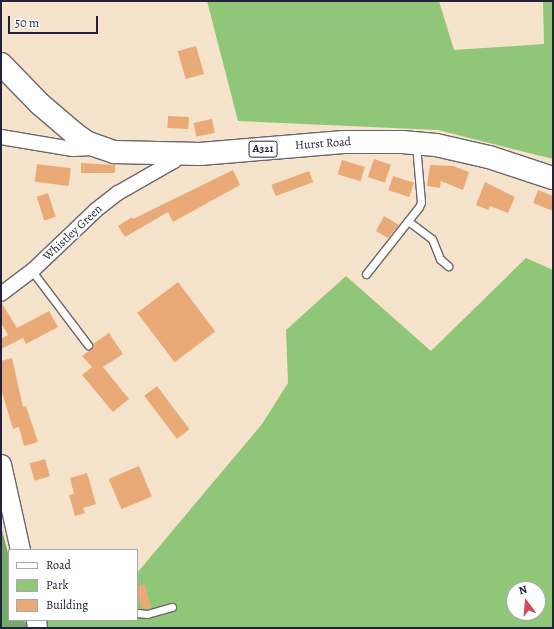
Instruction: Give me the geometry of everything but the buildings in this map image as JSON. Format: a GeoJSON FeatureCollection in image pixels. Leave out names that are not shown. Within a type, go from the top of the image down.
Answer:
{"type":"FeatureCollection","features":[{"type":"Feature","properties":{"kind":"main road","name":"Hurst Road"},"geometry":{"type":"LineString","coordinates":[[1,64],[61,122],[88,143],[114,152],[178,154],[344,142],[416,143],[489,157],[553,178]]}},
{"type":"Feature","properties":{"kind":"main road"},"geometry":{"type":"LineString","coordinates":[[1,464],[20,549]]}},
{"type":"Feature","properties":{"kind":"street"},"geometry":{"type":"LineString","coordinates":[[46,142],[61,122]]}},
{"type":"Feature","properties":{"kind":"street"},"geometry":{"type":"LineString","coordinates":[[1,137],[46,142],[73,149],[89,150],[99,147]]}},
{"type":"Feature","properties":{"kind":"street"},"geometry":{"type":"LineString","coordinates":[[142,154],[146,176]]}},
{"type":"Feature","properties":{"kind":"street","name":"Whistley Green"},"geometry":{"type":"LineString","coordinates":[[1,294],[32,271],[96,210],[146,176],[174,161],[178,154]]}},
{"type":"Feature","properties":{"kind":"lane"},"geometry":{"type":"LineString","coordinates":[[366,274],[408,221],[421,202],[416,143]]}},
{"type":"Feature","properties":{"kind":"lane"},"geometry":{"type":"LineString","coordinates":[[408,221],[432,239],[440,259],[448,266]]}},
{"type":"Feature","properties":{"kind":"lane"},"geometry":{"type":"LineString","coordinates":[[32,271],[88,345]]}},
{"type":"Feature","properties":{"kind":"lane"},"geometry":{"type":"LineString","coordinates":[[138,613],[147,614],[172,607]]}},
{"type":"Feature","properties":{"kind":"green space"},"geometry":{"type":"Polygon","coordinates":[[[207,1],[439,1],[454,50],[544,44],[543,1],[553,1],[553,159],[438,130],[238,121],[207,1]]]}},
{"type":"Feature","properties":{"kind":"green space"},"geometry":{"type":"Polygon","coordinates":[[[526,258],[553,270],[553,628],[48,628],[45,621],[138,621],[138,572],[262,424],[288,383],[286,330],[346,276],[431,351],[526,258]]]}},
{"type":"Feature","properties":{"kind":"green space"},"geometry":{"type":"Polygon","coordinates":[[[1,526],[8,553],[8,621],[25,621],[27,628],[1,628],[1,526]]]}}]}
